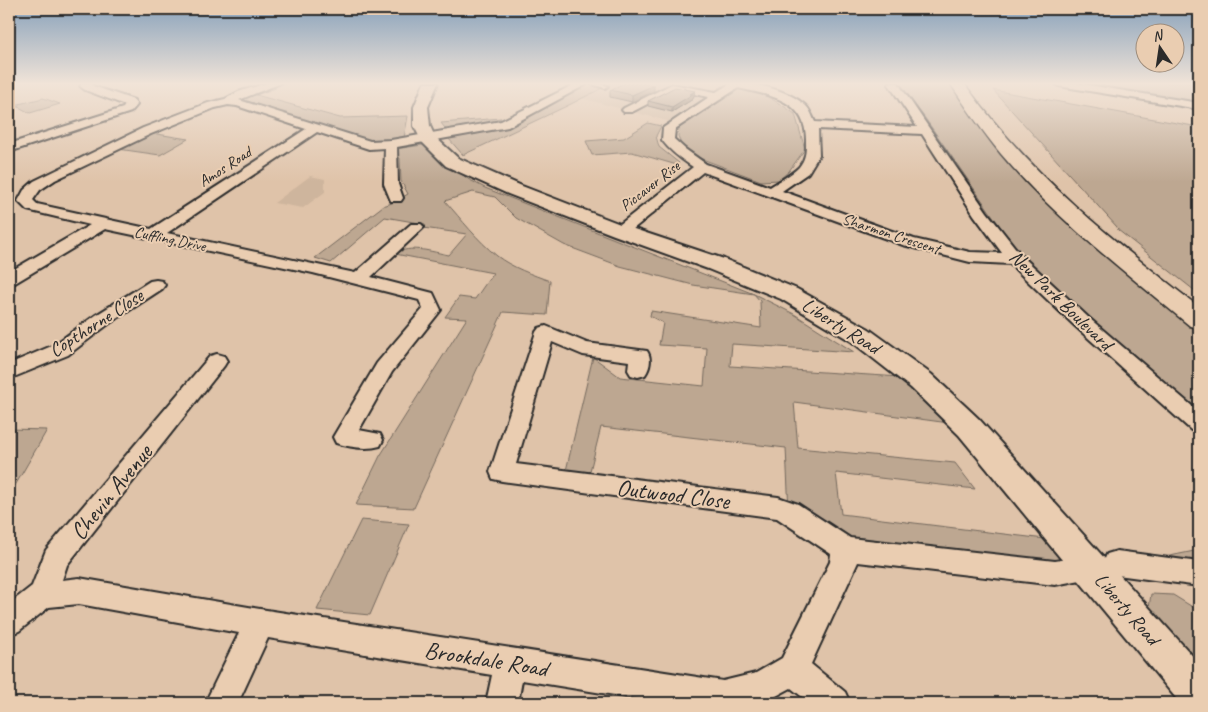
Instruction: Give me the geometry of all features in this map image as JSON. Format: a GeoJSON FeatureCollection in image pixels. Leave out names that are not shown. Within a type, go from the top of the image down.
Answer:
{"type":"FeatureCollection","features":[{"type":"Feature","properties":{"kind":"highway"},"geometry":{"type":"LineString","coordinates":[[978,116],[1008,151],[1066,211],[1199,320]]}},
{"type":"Feature","properties":{"kind":"street"},"geometry":{"type":"LineString","coordinates":[[9,148],[108,116]]}},
{"type":"Feature","properties":{"kind":"street","name":"Cuffling Drive"},"geometry":{"type":"LineString","coordinates":[[184,116],[130,139],[43,181],[29,193],[25,201],[32,207],[103,224],[359,279],[428,297],[432,310],[384,368],[344,436],[372,440]]}},
{"type":"Feature","properties":{"kind":"street"},"geometry":{"type":"LineString","coordinates":[[279,116],[369,145],[428,139],[504,124],[519,116]]}},
{"type":"Feature","properties":{"kind":"street","name":"Liberty Road"},"geometry":{"type":"LineString","coordinates":[[420,116],[428,139],[452,162],[515,190],[621,231],[716,264],[790,294],[860,335],[920,381],[969,427],[1104,565],[1199,694]]}},
{"type":"Feature","properties":{"kind":"street","name":"Sharmon Crescent"},"geometry":{"type":"LineString","coordinates":[[687,116],[669,128],[668,140],[680,152],[701,167],[909,242],[970,257],[1015,259]]}},
{"type":"Feature","properties":{"kind":"street","name":"Sharmon Crescent"},"geometry":{"type":"LineString","coordinates":[[807,116],[811,124]]}},
{"type":"Feature","properties":{"kind":"street","name":"New Park Boulevard"},"geometry":{"type":"LineString","coordinates":[[916,116],[982,215],[1015,259],[1082,322],[1199,424]]}},
{"type":"Feature","properties":{"kind":"street"},"geometry":{"type":"LineString","coordinates":[[771,193],[803,170],[813,155],[811,124],[925,130]]}},
{"type":"Feature","properties":{"kind":"street"},"geometry":{"type":"LineString","coordinates":[[82,125],[130,139]]}},
{"type":"Feature","properties":{"kind":"street","name":"Amos Road"},"geometry":{"type":"LineString","coordinates":[[153,235],[316,128]]}},
{"type":"Feature","properties":{"kind":"street"},"geometry":{"type":"LineString","coordinates":[[391,144],[391,184],[396,198]]}},
{"type":"Feature","properties":{"kind":"street","name":"Piccaver Rise"},"geometry":{"type":"LineString","coordinates":[[621,231],[701,167]]}},
{"type":"Feature","properties":{"kind":"street"},"geometry":{"type":"LineString","coordinates":[[9,279],[103,224]]}},
{"type":"Feature","properties":{"kind":"street"},"geometry":{"type":"LineString","coordinates":[[359,279],[416,227]]}},
{"type":"Feature","properties":{"kind":"street","name":"Copthorne Close"},"geometry":{"type":"LineString","coordinates":[[9,372],[61,350],[103,319],[156,285]]}},
{"type":"Feature","properties":{"kind":"street","name":"Outwood Close"},"geometry":{"type":"LineString","coordinates":[[638,370],[640,356],[583,350],[546,332],[502,472],[778,508],[789,512],[844,548],[1055,573],[1104,565]]}},
{"type":"Feature","properties":{"kind":"street","name":"Chevin Avenue"},"geometry":{"type":"LineString","coordinates":[[43,594],[56,559],[217,361]]}},
{"type":"Feature","properties":{"kind":"street"},"geometry":{"type":"LineString","coordinates":[[834,703],[793,669],[844,562],[844,548]]}},
{"type":"Feature","properties":{"kind":"street"},"geometry":{"type":"LineString","coordinates":[[1104,565],[1199,574]]}},
{"type":"Feature","properties":{"kind":"street","name":"Brookdale Road"},"geometry":{"type":"LineString","coordinates":[[43,594],[79,591],[260,623],[723,697],[762,688],[793,669]]}},
{"type":"Feature","properties":{"kind":"street"},"geometry":{"type":"LineString","coordinates":[[9,621],[43,594]]}},
{"type":"Feature","properties":{"kind":"street"},"geometry":{"type":"LineString","coordinates":[[221,703],[260,623]]}},
{"type":"Feature","properties":{"kind":"street"},"geometry":{"type":"LineString","coordinates":[[502,703],[510,663]]}},
{"type":"Feature","properties":{"kind":"shaded area"},"geometry":{"type":"Polygon","coordinates":[[[292,116],[334,116],[340,118],[408,116],[404,138],[368,141],[292,116]]]}},
{"type":"Feature","properties":{"kind":"shaded area"},"geometry":{"type":"Polygon","coordinates":[[[525,116],[545,116],[463,155],[448,138],[504,127],[525,116]]]}},
{"type":"Feature","properties":{"kind":"shaded area"},"geometry":{"type":"Polygon","coordinates":[[[649,116],[680,116],[671,122],[649,116]]]}},
{"type":"Feature","properties":{"kind":"shaded area"},"geometry":{"type":"Polygon","coordinates":[[[697,116],[796,116],[805,149],[789,171],[779,180],[761,181],[697,157],[681,144],[678,136],[679,128],[697,116]]]}},
{"type":"Feature","properties":{"kind":"shaded area"},"geometry":{"type":"Polygon","coordinates":[[[924,116],[973,116],[1009,159],[1098,247],[1199,331],[1199,417],[1022,258],[924,116]]]}},
{"type":"Feature","properties":{"kind":"shaded area"},"geometry":{"type":"Polygon","coordinates":[[[1017,116],[1139,116],[1199,127],[1199,294],[1118,230],[1017,116]]]}},
{"type":"Feature","properties":{"kind":"shaded area"},"geometry":{"type":"Polygon","coordinates":[[[501,118],[491,123],[448,132],[441,123],[501,118]]]}},
{"type":"Feature","properties":{"kind":"shaded area"},"geometry":{"type":"Polygon","coordinates":[[[648,123],[661,126],[656,136],[659,147],[679,163],[677,165],[632,152],[592,155],[586,141],[624,138],[648,123]]]}},
{"type":"Feature","properties":{"kind":"shaded area"},"geometry":{"type":"Polygon","coordinates":[[[151,133],[188,139],[160,155],[118,149],[151,133]]]}},
{"type":"Feature","properties":{"kind":"shaded area"},"geometry":{"type":"Polygon","coordinates":[[[423,145],[468,179],[485,188],[754,294],[693,285],[620,266],[564,245],[516,218],[495,197],[473,192],[445,201],[476,237],[497,256],[515,267],[550,281],[547,315],[503,312],[414,508],[356,505],[380,456],[467,318],[445,317],[459,297],[475,299],[493,273],[395,254],[414,249],[449,255],[467,234],[423,228],[425,224],[385,217],[331,263],[315,258],[383,206],[408,194],[401,181],[400,158],[394,158],[395,149],[423,145]]]}},
{"type":"Feature","properties":{"kind":"shaded area"},"geometry":{"type":"Polygon","coordinates":[[[310,176],[325,179],[325,192],[303,208],[274,203],[310,176]]]}},
{"type":"Feature","properties":{"kind":"shaded area"},"geometry":{"type":"Polygon","coordinates":[[[754,294],[794,314],[854,352],[732,344],[730,366],[900,377],[949,423],[794,402],[798,448],[955,463],[975,489],[836,473],[841,514],[1061,541],[1091,567],[845,549],[789,512],[786,448],[601,427],[587,483],[564,479],[593,357],[620,377],[704,386],[707,348],[659,345],[663,323],[650,316],[651,311],[761,328],[760,301],[754,294]]]}},
{"type":"Feature","properties":{"kind":"shaded area"},"geometry":{"type":"Polygon","coordinates":[[[9,429],[47,430],[12,491],[9,491],[9,429]]]}},
{"type":"Feature","properties":{"kind":"shaded area"},"geometry":{"type":"Polygon","coordinates":[[[361,520],[409,524],[370,615],[317,610],[361,520]]]}},
{"type":"Feature","properties":{"kind":"shaded area"},"geometry":{"type":"Polygon","coordinates":[[[1199,550],[1199,567],[1171,565],[1165,557],[1199,550]]]}},
{"type":"Feature","properties":{"kind":"shaded area"},"geometry":{"type":"Polygon","coordinates":[[[1151,594],[1173,595],[1199,611],[1199,667],[1149,608],[1151,594]]]}}]}
